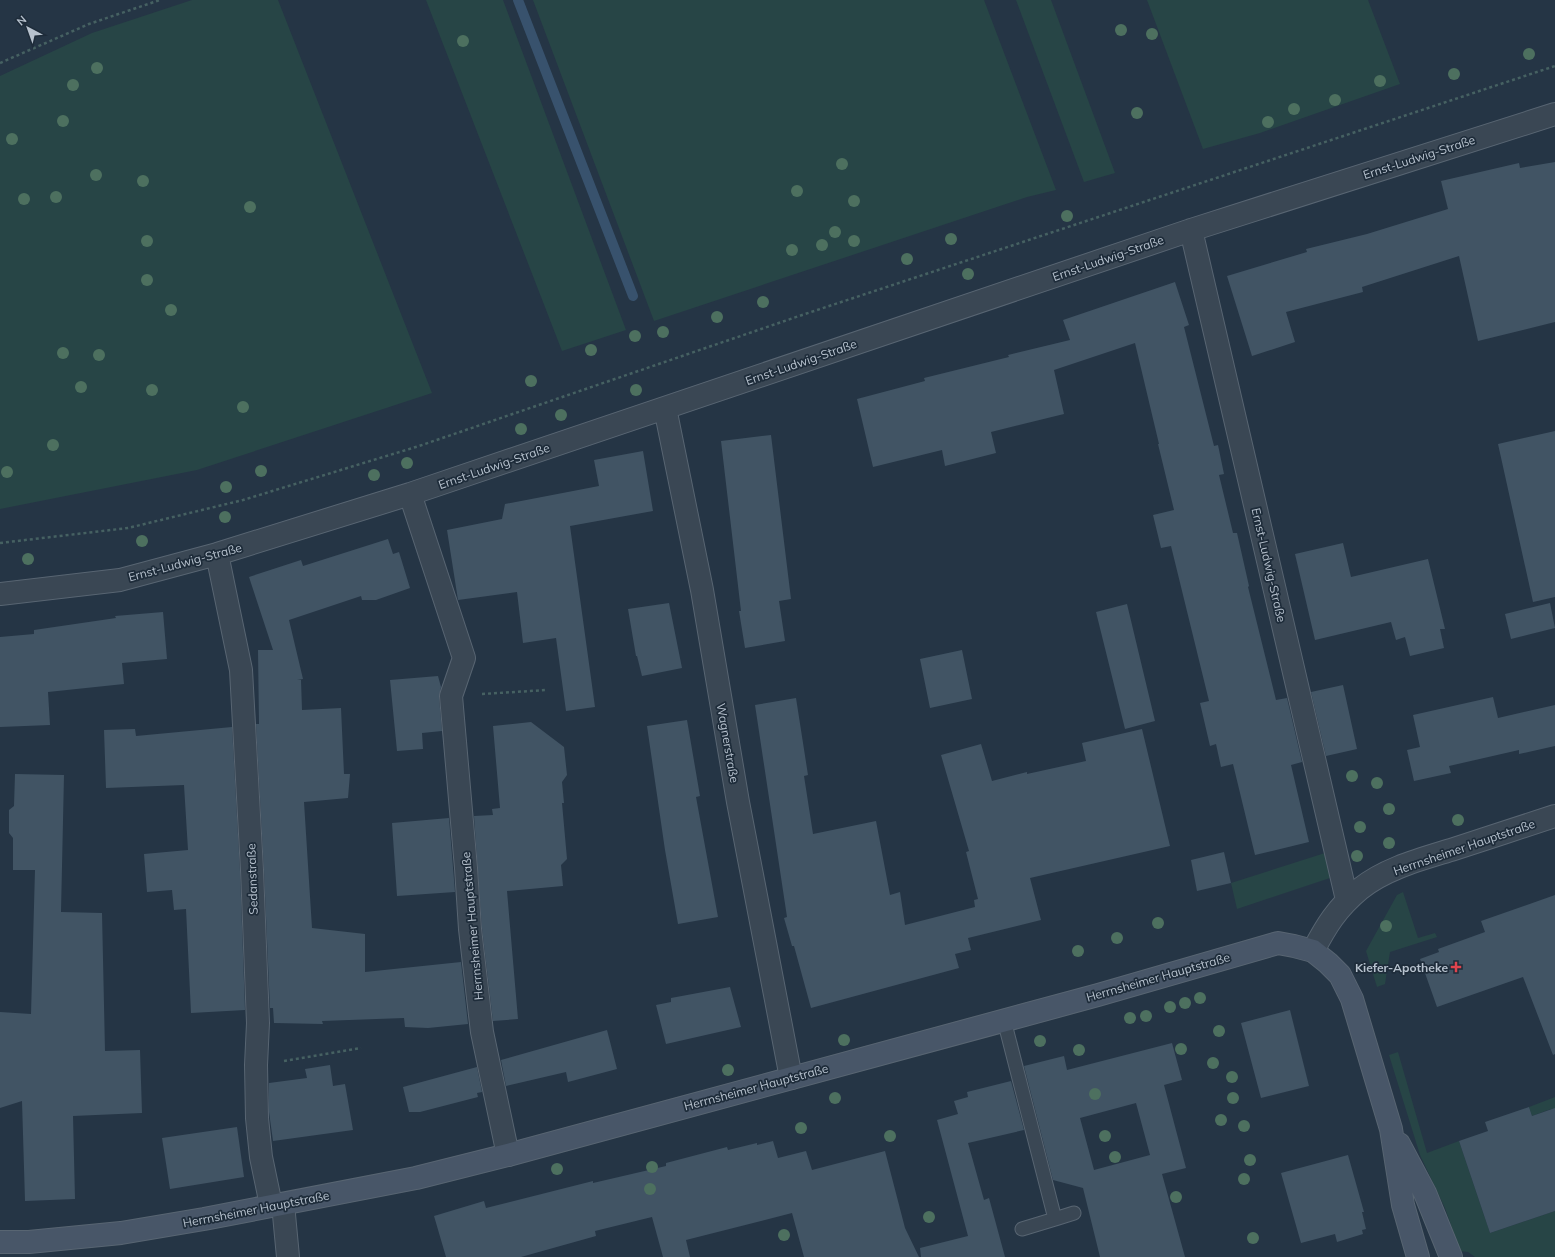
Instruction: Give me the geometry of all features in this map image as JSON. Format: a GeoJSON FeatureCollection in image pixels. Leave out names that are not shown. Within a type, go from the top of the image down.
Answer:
{"type":"FeatureCollection","features":[{"type":"Feature","properties":{"kind":"street","name":"Ernst-Ludwig-Straße"},"geometry":{"type":"LineString","coordinates":[[0,594],[120,580],[217,554],[410,494],[1191,230],[1555,114]]}},
{"type":"Feature","properties":{"kind":"street","name":"Ernst-Ludwig-Straße"},"geometry":{"type":"LineString","coordinates":[[1191,230],[1347,900]]}},
{"type":"Feature","properties":{"kind":"street","name":"Wagnerstraße"},"geometry":{"type":"LineString","coordinates":[[665,408],[702,590],[738,802],[791,1078]]}},
{"type":"Feature","properties":{"kind":"street"},"geometry":{"type":"LineString","coordinates":[[410,494],[464,658],[451,696]]}},
{"type":"Feature","properties":{"kind":"street","name":"Sedanstraße"},"geometry":{"type":"LineString","coordinates":[[217,554],[241,670],[253,885],[258,1023],[256,1065],[257,1118],[261,1157],[277,1204],[288,1257]]}},
{"type":"Feature","properties":{"kind":"street","name":"Herrnsheimer Hauptstraße"},"geometry":{"type":"LineString","coordinates":[[451,696],[470,929],[482,1032],[508,1155]]}},
{"type":"Feature","properties":{"kind":"street","name":"Herrnsheimer Hauptstraße"},"geometry":{"type":"LineString","coordinates":[[1313,952],[1326,926],[1347,900],[1372,881],[1400,867],[1555,816]]}},
{"type":"Feature","properties":{"kind":"street","name":"Herrnsheimer Hauptstraße"},"geometry":{"type":"LineString","coordinates":[[0,1242],[29,1242],[121,1233],[204,1219],[416,1178],[508,1155],[1098,995],[1278,943],[1313,952],[1328,962],[1340,976],[1352,999],[1390,1129],[1403,1205],[1418,1257]]}},
{"type":"Feature","properties":{"kind":"street","name":"Herrnsheimer Hauptstraße"},"geometry":{"type":"LineString","coordinates":[[1390,1129],[1426,1193],[1451,1257]]}},
{"type":"Feature","properties":{"kind":"lane"},"geometry":{"type":"LineString","coordinates":[[1004,1020],[1055,1219]]}},
{"type":"Feature","properties":{"kind":"lane"},"geometry":{"type":"LineString","coordinates":[[1022,1229],[1074,1213]]}},
{"type":"Feature","properties":{"kind":"path"},"geometry":{"type":"LineString","coordinates":[[0,63],[89,24],[160,0]]}},
{"type":"Feature","properties":{"kind":"path"},"geometry":{"type":"LineString","coordinates":[[0,543],[128,528],[243,500],[297,484],[419,446],[805,314],[1555,66]]}},
{"type":"Feature","properties":{"kind":"path"},"geometry":{"type":"LineString","coordinates":[[451,696],[546,690]]}},
{"type":"Feature","properties":{"kind":"path"},"geometry":{"type":"LineString","coordinates":[[256,1065],[361,1048]]}},
{"type":"Feature","properties":{"kind":"green space"},"geometry":{"type":"Polygon","coordinates":[[[192,0],[278,0],[432,393],[197,470],[0,509],[0,76],[92,33],[192,0]]]}},
{"type":"Feature","properties":{"kind":"green space"},"geometry":{"type":"Polygon","coordinates":[[[426,0],[503,0],[626,330],[562,351],[426,0]]]}},
{"type":"Feature","properties":{"kind":"green space"},"geometry":{"type":"Polygon","coordinates":[[[533,0],[984,0],[1056,190],[1027,197],[654,321],[533,0]]]}},
{"type":"Feature","properties":{"kind":"green space"},"geometry":{"type":"Polygon","coordinates":[[[1016,0],[1051,0],[1115,173],[1084,182],[1016,0]]]}},
{"type":"Feature","properties":{"kind":"green space"},"geometry":{"type":"Polygon","coordinates":[[[1147,0],[1368,0],[1400,84],[1260,133],[1203,149],[1147,0]]]}},
{"type":"Feature","properties":{"kind":"green space"},"geometry":{"type":"Polygon","coordinates":[[[1325,853],[1330,878],[1237,909],[1231,883],[1325,853]]]}},
{"type":"Feature","properties":{"kind":"green space"},"geometry":{"type":"Polygon","coordinates":[[[1403,892],[1418,938],[1435,933],[1437,937],[1390,952],[1385,984],[1377,987],[1366,951],[1397,895],[1403,892]]]}},
{"type":"Feature","properties":{"kind":"green space"},"geometry":{"type":"Polygon","coordinates":[[[1398,1052],[1427,1153],[1459,1141],[1490,1233],[1555,1211],[1555,1257],[1475,1257],[1468,1252],[1460,1251],[1445,1208],[1420,1155],[1389,1055],[1398,1052]]]}},
{"type":"Feature","properties":{"kind":"green space"},"geometry":{"type":"Polygon","coordinates":[[[1555,1097],[1555,1120],[1551,1109],[1532,1116],[1529,1107],[1555,1097]]]}},
{"type":"Feature","properties":{"kind":"building"},"geometry":{"type":"Polygon","coordinates":[[[1555,162],[1555,322],[1478,341],[1459,256],[1362,287],[1363,292],[1286,312],[1295,342],[1252,356],[1227,276],[1307,252],[1306,249],[1367,234],[1448,209],[1441,181],[1519,163],[1520,168],[1555,162]]]}},
{"type":"Feature","properties":{"kind":"building"},"geometry":{"type":"Polygon","coordinates":[[[1175,282],[1189,325],[1184,327],[1214,446],[1218,445],[1224,474],[1219,475],[1233,533],[1237,533],[1248,587],[1276,700],[1287,698],[1302,762],[1291,765],[1309,842],[1255,855],[1233,764],[1221,767],[1216,744],[1210,746],[1200,703],[1209,701],[1171,546],[1161,548],[1153,515],[1174,510],[1135,343],[1054,370],[1064,414],[991,432],[996,453],[945,466],[942,450],[873,467],[857,399],[925,381],[924,378],[1070,340],[1063,320],[1175,282]]]}},
{"type":"Feature","properties":{"kind":"building"},"geometry":{"type":"Polygon","coordinates":[[[1555,431],[1555,597],[1533,602],[1498,444],[1555,431]]]}},
{"type":"Feature","properties":{"kind":"building"},"geometry":{"type":"Polygon","coordinates":[[[771,435],[791,599],[779,601],[785,641],[745,648],[739,611],[741,611],[721,441],[771,435]]]}},
{"type":"Feature","properties":{"kind":"building"},"geometry":{"type":"Polygon","coordinates":[[[643,451],[653,511],[570,526],[595,707],[566,711],[556,638],[523,643],[517,592],[458,600],[447,530],[502,519],[505,504],[599,486],[594,460],[643,451]]]}},
{"type":"Feature","properties":{"kind":"building"},"geometry":{"type":"Polygon","coordinates":[[[388,539],[393,554],[399,552],[410,588],[376,600],[362,600],[361,596],[289,620],[303,679],[297,680],[301,680],[302,710],[341,708],[344,774],[350,774],[348,798],[304,802],[312,928],[365,934],[365,972],[461,962],[468,1024],[428,1028],[405,1027],[404,1018],[322,1021],[323,1024],[274,1023],[273,1008],[270,1008],[256,724],[259,724],[258,650],[273,650],[249,577],[301,560],[303,566],[388,539]]]}},
{"type":"Feature","properties":{"kind":"building"},"geometry":{"type":"Polygon","coordinates":[[[1343,543],[1351,577],[1428,559],[1445,629],[1440,629],[1444,648],[1410,656],[1405,637],[1396,640],[1391,622],[1315,640],[1295,554],[1343,543]]]}},
{"type":"Feature","properties":{"kind":"building"},"geometry":{"type":"Polygon","coordinates":[[[669,603],[682,668],[642,676],[636,656],[628,609],[669,603]]]}},
{"type":"Feature","properties":{"kind":"building"},"geometry":{"type":"Polygon","coordinates":[[[1550,603],[1555,628],[1511,639],[1505,614],[1550,603]]]}},
{"type":"Feature","properties":{"kind":"building"},"geometry":{"type":"Polygon","coordinates":[[[1127,604],[1155,721],[1125,729],[1096,612],[1127,604]]]}},
{"type":"Feature","properties":{"kind":"building"},"geometry":{"type":"Polygon","coordinates":[[[163,612],[167,659],[122,663],[124,684],[48,692],[50,725],[0,727],[0,637],[34,634],[34,630],[116,618],[115,616],[163,612]]]}},
{"type":"Feature","properties":{"kind":"building"},"geometry":{"type":"Polygon","coordinates":[[[962,650],[972,699],[930,708],[920,659],[962,650]]]}},
{"type":"Feature","properties":{"kind":"building"},"geometry":{"type":"Polygon","coordinates":[[[438,676],[441,687],[439,697],[442,731],[422,733],[423,749],[397,751],[390,680],[438,676]]]}},
{"type":"Feature","properties":{"kind":"building"},"geometry":{"type":"Polygon","coordinates":[[[1343,685],[1357,749],[1326,756],[1311,692],[1343,685]]]}},
{"type":"Feature","properties":{"kind":"building"},"geometry":{"type":"Polygon","coordinates":[[[1493,697],[1498,718],[1555,705],[1555,746],[1519,754],[1519,750],[1449,766],[1451,773],[1414,781],[1407,750],[1420,747],[1413,715],[1493,697]]]}},
{"type":"Feature","properties":{"kind":"building"},"geometry":{"type":"Polygon","coordinates":[[[796,698],[808,775],[804,776],[813,834],[876,821],[890,895],[900,892],[905,925],[975,907],[974,900],[978,899],[966,852],[969,851],[941,755],[981,744],[992,781],[1027,772],[1027,774],[1086,761],[1082,743],[1142,729],[1170,846],[1030,878],[1041,920],[968,938],[971,950],[955,954],[959,968],[811,1008],[794,946],[792,946],[784,918],[787,917],[755,705],[796,698]]]}},
{"type":"Feature","properties":{"kind":"building"},"geometry":{"type":"Polygon","coordinates":[[[687,720],[700,796],[696,797],[718,917],[678,924],[665,850],[647,726],[687,720]]]}},
{"type":"Feature","properties":{"kind":"building"},"geometry":{"type":"Polygon","coordinates":[[[531,722],[564,747],[567,775],[562,782],[564,803],[562,803],[567,859],[561,865],[563,886],[507,891],[518,1019],[493,1021],[482,928],[474,816],[493,815],[492,809],[500,808],[493,726],[531,722]]]}},
{"type":"Feature","properties":{"kind":"building"},"geometry":{"type":"Polygon","coordinates":[[[232,727],[240,871],[245,1010],[191,1013],[186,909],[174,910],[172,890],[147,892],[144,854],[188,850],[184,785],[106,788],[104,730],[135,729],[136,736],[232,727]]]}},
{"type":"Feature","properties":{"kind":"building"},"geometry":{"type":"Polygon","coordinates":[[[15,774],[64,775],[61,912],[102,913],[105,1051],[140,1050],[142,1113],[73,1116],[75,1199],[25,1201],[22,1101],[0,1108],[0,1012],[31,1014],[35,870],[13,870],[13,838],[9,833],[9,810],[14,806],[15,774]]]}},
{"type":"Feature","properties":{"kind":"building"},"geometry":{"type":"Polygon","coordinates":[[[449,818],[455,892],[397,896],[392,823],[449,818]]]}},
{"type":"Feature","properties":{"kind":"building"},"geometry":{"type":"Polygon","coordinates":[[[1224,852],[1231,883],[1197,891],[1191,860],[1224,852]]]}},
{"type":"Feature","properties":{"kind":"building"},"geometry":{"type":"Polygon","coordinates":[[[1555,895],[1555,1054],[1553,1055],[1523,977],[1437,1007],[1420,959],[1439,952],[1438,949],[1485,932],[1481,921],[1555,895]]]}},
{"type":"Feature","properties":{"kind":"building"},"geometry":{"type":"Polygon","coordinates":[[[730,987],[741,1027],[666,1044],[656,1005],[671,1002],[671,998],[730,987]]]}},
{"type":"Feature","properties":{"kind":"building"},"geometry":{"type":"Polygon","coordinates":[[[1290,1010],[1309,1086],[1261,1098],[1241,1023],[1290,1010]]]}},
{"type":"Feature","properties":{"kind":"building"},"geometry":{"type":"Polygon","coordinates":[[[607,1030],[617,1069],[568,1082],[566,1072],[506,1086],[501,1060],[607,1030]]]}},
{"type":"Feature","properties":{"kind":"building"},"geometry":{"type":"Polygon","coordinates":[[[1172,1043],[1182,1080],[1164,1085],[1186,1168],[1162,1174],[1185,1257],[1100,1257],[1083,1188],[1053,1180],[1024,1066],[1064,1056],[1067,1070],[1172,1043]],[[1136,1103],[1080,1118],[1094,1170],[1150,1155],[1136,1103]]]}},
{"type":"Feature","properties":{"kind":"building"},"geometry":{"type":"Polygon","coordinates":[[[330,1065],[333,1086],[345,1084],[353,1130],[273,1141],[269,1112],[269,1083],[307,1078],[305,1069],[330,1065]]]}},
{"type":"Feature","properties":{"kind":"building"},"geometry":{"type":"Polygon","coordinates":[[[477,1067],[482,1092],[477,1093],[478,1097],[420,1112],[409,1112],[403,1087],[477,1067]]]}},
{"type":"Feature","properties":{"kind":"building"},"geometry":{"type":"Polygon","coordinates":[[[1011,1081],[1024,1130],[968,1143],[984,1200],[989,1198],[1005,1257],[921,1257],[920,1248],[968,1236],[937,1120],[958,1114],[954,1101],[968,1097],[967,1092],[1011,1081]]]}},
{"type":"Feature","properties":{"kind":"building"},"geometry":{"type":"Polygon","coordinates":[[[1529,1107],[1532,1116],[1555,1108],[1555,1211],[1490,1233],[1459,1141],[1488,1131],[1485,1122],[1529,1107]]]}},
{"type":"Feature","properties":{"kind":"building"},"geometry":{"type":"Polygon","coordinates":[[[237,1127],[244,1177],[170,1189],[162,1138],[237,1127]]]}},
{"type":"Feature","properties":{"kind":"building"},"geometry":{"type":"Polygon","coordinates":[[[773,1141],[778,1158],[806,1151],[812,1170],[885,1151],[905,1228],[919,1257],[804,1257],[792,1213],[686,1240],[690,1257],[663,1257],[652,1217],[595,1231],[596,1236],[521,1257],[446,1257],[434,1216],[484,1201],[486,1208],[593,1181],[593,1183],[666,1166],[666,1163],[727,1147],[728,1150],[773,1141]]]}},
{"type":"Feature","properties":{"kind":"building"},"geometry":{"type":"Polygon","coordinates":[[[1348,1155],[1364,1212],[1362,1212],[1366,1229],[1362,1230],[1363,1234],[1337,1242],[1335,1234],[1301,1243],[1281,1173],[1348,1155]]]}},
{"type":"Feature","properties":{"kind":"waterway"},"geometry":{"type":"LineString","coordinates":[[518,0],[633,296]]}},
{"type":"Feature","properties":{"kind":"place","name":"Kiefer-Apotheke"},"geometry":{"type":"Point","coordinates":[1456,967]}}]}
